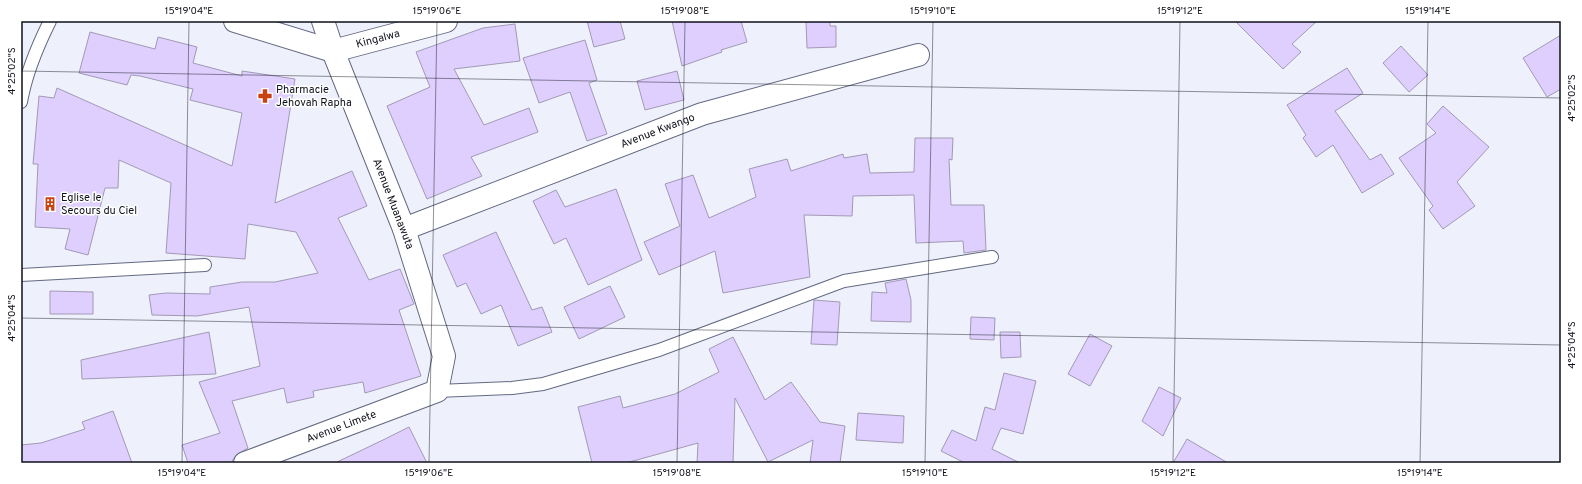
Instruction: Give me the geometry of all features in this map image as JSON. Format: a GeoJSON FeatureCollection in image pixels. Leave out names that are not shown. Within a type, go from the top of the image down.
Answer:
{"type":"FeatureCollection","features":[{"type":"Feature","properties":{"kind":"street"},"geometry":{"type":"LineString","coordinates":[[235,21],[333,51]]}},
{"type":"Feature","properties":{"kind":"street","name":"Avenue Muanawuta"},"geometry":{"type":"LineString","coordinates":[[323,21],[333,51],[404,230],[444,356],[437,391]]}},
{"type":"Feature","properties":{"kind":"street","name":"Kingalwa"},"geometry":{"type":"LineString","coordinates":[[333,51],[446,21]]}},
{"type":"Feature","properties":{"kind":"street","name":"Avenue Kwango"},"geometry":{"type":"LineString","coordinates":[[404,230],[702,114],[918,55]]}},
{"type":"Feature","properties":{"kind":"street","name":"Avenue Limete"},"geometry":{"type":"LineString","coordinates":[[245,463],[437,391]]}},
{"type":"Feature","properties":{"kind":"lane"},"geometry":{"type":"LineString","coordinates":[[21,102],[24,82],[38,45],[50,21]]}},
{"type":"Feature","properties":{"kind":"lane"},"geometry":{"type":"LineString","coordinates":[[437,391],[512,388],[543,384],[659,350],[844,281],[992,257]]}},
{"type":"Feature","properties":{"kind":"lane"},"geometry":{"type":"LineString","coordinates":[[21,275],[205,265]]}},
{"type":"Feature","properties":{"kind":"building"},"geometry":{"type":"Polygon","coordinates":[[[587,21],[620,21],[625,39],[594,47],[587,21]]]}},
{"type":"Feature","properties":{"kind":"building"},"geometry":{"type":"Polygon","coordinates":[[[672,21],[741,21],[747,42],[721,50],[722,52],[682,66],[672,21]]]}},
{"type":"Feature","properties":{"kind":"building"},"geometry":{"type":"Polygon","coordinates":[[[806,21],[830,21],[830,26],[836,26],[836,47],[807,48],[806,21]]]}},
{"type":"Feature","properties":{"kind":"building"},"geometry":{"type":"Polygon","coordinates":[[[1235,21],[1317,21],[1292,44],[1301,52],[1283,69],[1235,21]]]}},
{"type":"Feature","properties":{"kind":"building"},"geometry":{"type":"Polygon","coordinates":[[[515,24],[520,61],[454,69],[484,125],[529,108],[538,132],[471,157],[482,176],[427,199],[387,106],[430,87],[416,52],[483,28],[515,24]]]}},
{"type":"Feature","properties":{"kind":"building"},"geometry":{"type":"Polygon","coordinates":[[[90,32],[155,49],[158,37],[197,47],[193,63],[242,76],[242,71],[295,79],[275,203],[352,171],[367,206],[338,218],[369,280],[400,269],[414,304],[399,310],[421,376],[365,393],[363,382],[313,391],[314,397],[287,403],[284,388],[232,401],[248,448],[236,455],[231,463],[188,463],[182,445],[220,433],[199,382],[260,366],[249,307],[197,316],[152,315],[149,295],[166,293],[210,294],[210,287],[242,282],[275,282],[318,273],[296,232],[248,224],[245,259],[166,253],[171,183],[119,160],[118,188],[105,188],[88,255],[65,249],[70,229],[35,227],[38,164],[33,164],[39,96],[54,98],[57,88],[232,166],[242,113],[190,100],[193,89],[140,76],[131,75],[127,85],[79,73],[90,32]]]}},
{"type":"Feature","properties":{"kind":"building"},"geometry":{"type":"Polygon","coordinates":[[[1561,35],[1561,89],[1547,97],[1523,58],[1561,35]]]}},
{"type":"Feature","properties":{"kind":"building"},"geometry":{"type":"Polygon","coordinates":[[[585,40],[597,80],[589,83],[607,134],[587,141],[570,92],[539,103],[523,58],[585,40]]]}},
{"type":"Feature","properties":{"kind":"building"},"geometry":{"type":"Polygon","coordinates":[[[1401,46],[1428,75],[1409,92],[1383,63],[1401,46]]]}},
{"type":"Feature","properties":{"kind":"building"},"geometry":{"type":"Polygon","coordinates":[[[1347,68],[1363,93],[1335,111],[1370,160],[1381,154],[1394,174],[1362,193],[1333,145],[1316,157],[1303,138],[1306,135],[1287,105],[1347,68]]]}},
{"type":"Feature","properties":{"kind":"building"},"geometry":{"type":"Polygon","coordinates":[[[677,71],[684,100],[645,110],[637,81],[677,71]]]}},
{"type":"Feature","properties":{"kind":"building"},"geometry":{"type":"Polygon","coordinates":[[[1443,106],[1489,147],[1457,182],[1475,206],[1443,229],[1429,210],[1433,206],[1399,158],[1436,133],[1427,124],[1443,106]]]}},
{"type":"Feature","properties":{"kind":"building"},"geometry":{"type":"Polygon","coordinates":[[[915,138],[953,138],[952,160],[949,159],[951,205],[984,205],[986,250],[964,253],[963,241],[916,243],[914,195],[853,196],[852,216],[804,215],[810,277],[723,293],[715,251],[659,275],[644,242],[680,226],[665,184],[693,175],[709,218],[756,197],[749,169],[787,159],[791,171],[843,154],[844,158],[867,154],[870,173],[914,172],[915,138]]]}},
{"type":"Feature","properties":{"kind":"building"},"geometry":{"type":"Polygon","coordinates":[[[616,189],[642,260],[588,285],[566,238],[554,244],[533,201],[556,190],[565,207],[616,189]]]}},
{"type":"Feature","properties":{"kind":"building"},"geometry":{"type":"Polygon","coordinates":[[[496,232],[532,310],[542,307],[552,332],[518,346],[501,305],[481,314],[466,283],[457,287],[443,255],[496,232]]]}},
{"type":"Feature","properties":{"kind":"building"},"geometry":{"type":"Polygon","coordinates":[[[906,279],[911,300],[911,322],[871,321],[872,292],[887,293],[885,283],[906,279]]]}},
{"type":"Feature","properties":{"kind":"building"},"geometry":{"type":"Polygon","coordinates":[[[610,286],[625,317],[579,339],[564,307],[610,286]]]}},
{"type":"Feature","properties":{"kind":"building"},"geometry":{"type":"Polygon","coordinates":[[[50,291],[93,292],[93,314],[50,314],[50,291]]]}},
{"type":"Feature","properties":{"kind":"building"},"geometry":{"type":"Polygon","coordinates":[[[814,300],[840,302],[837,345],[811,344],[814,300]]]}},
{"type":"Feature","properties":{"kind":"building"},"geometry":{"type":"Polygon","coordinates":[[[971,317],[995,318],[994,340],[970,339],[971,317]]]}},
{"type":"Feature","properties":{"kind":"building"},"geometry":{"type":"Polygon","coordinates":[[[209,332],[216,374],[82,379],[81,360],[209,332]]]}},
{"type":"Feature","properties":{"kind":"building"},"geometry":{"type":"Polygon","coordinates":[[[1000,332],[1020,332],[1021,357],[1001,358],[1000,332]]]}},
{"type":"Feature","properties":{"kind":"building"},"geometry":{"type":"Polygon","coordinates":[[[1090,334],[1112,346],[1090,386],[1068,374],[1090,334]]]}},
{"type":"Feature","properties":{"kind":"building"},"geometry":{"type":"Polygon","coordinates":[[[733,337],[765,400],[791,382],[820,422],[845,426],[840,463],[810,463],[813,440],[768,462],[735,398],[733,463],[697,463],[698,443],[626,463],[592,463],[578,407],[620,396],[623,408],[675,394],[719,372],[709,349],[733,337]]]}},
{"type":"Feature","properties":{"kind":"building"},"geometry":{"type":"Polygon","coordinates":[[[1004,373],[1036,381],[1023,434],[1001,428],[992,449],[1020,463],[965,463],[941,451],[952,430],[976,441],[985,407],[995,410],[1004,373]]]}},
{"type":"Feature","properties":{"kind":"building"},"geometry":{"type":"Polygon","coordinates":[[[1159,387],[1181,398],[1163,436],[1142,421],[1159,387]]]}},
{"type":"Feature","properties":{"kind":"building"},"geometry":{"type":"Polygon","coordinates":[[[113,411],[132,463],[21,463],[21,445],[41,443],[85,429],[82,422],[113,411]]]}},
{"type":"Feature","properties":{"kind":"building"},"geometry":{"type":"Polygon","coordinates":[[[858,413],[904,416],[903,443],[856,440],[858,413]]]}},
{"type":"Feature","properties":{"kind":"building"},"geometry":{"type":"Polygon","coordinates":[[[409,427],[427,463],[335,463],[385,439],[409,427]]]}},
{"type":"Feature","properties":{"kind":"building"},"geometry":{"type":"Polygon","coordinates":[[[1187,439],[1228,463],[1173,463],[1187,439]]]}},
{"type":"Feature","properties":{"kind":"place","name":"Pharmacie Jehovah Rapha"},"geometry":{"type":"Point","coordinates":[265,96]}},
{"type":"Feature","properties":{"kind":"place","name":"Eglise le Secours du Ciel"},"geometry":{"type":"Point","coordinates":[50,204]}}]}
